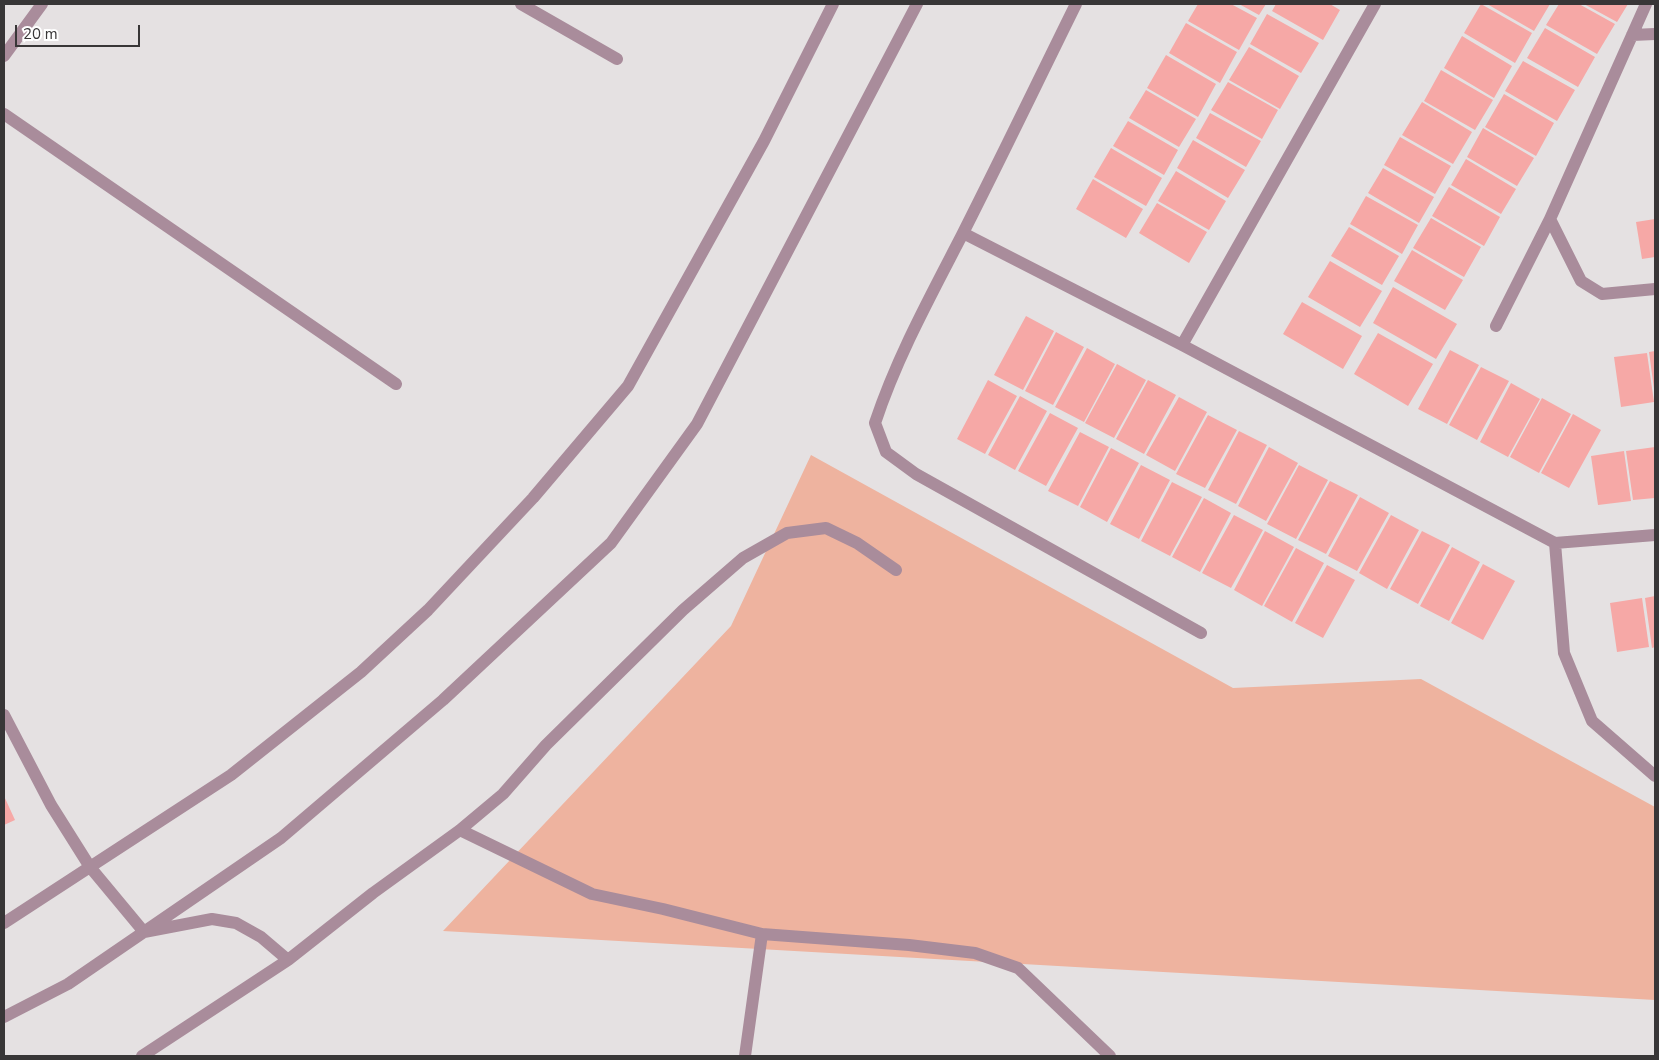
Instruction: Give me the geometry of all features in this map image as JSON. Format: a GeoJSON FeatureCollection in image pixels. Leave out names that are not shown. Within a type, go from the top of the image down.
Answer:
{"type":"FeatureCollection","features":[{"type":"Feature","properties":{"kind":"street"},"geometry":{"type":"LineString","coordinates":[[4,56],[42,4]]}},
{"type":"Feature","properties":{"kind":"street"},"geometry":{"type":"LineString","coordinates":[[521,4],[617,59]]}},
{"type":"Feature","properties":{"kind":"street"},"geometry":{"type":"LineString","coordinates":[[4,923],[231,775],[361,672],[428,610],[532,498],[628,386],[764,141],[833,4]]}},
{"type":"Feature","properties":{"kind":"street"},"geometry":{"type":"LineString","coordinates":[[4,1017],[68,984],[281,838],[443,700],[612,543],[697,424],[917,4]]}},
{"type":"Feature","properties":{"kind":"street"},"geometry":{"type":"LineString","coordinates":[[1076,4],[901,355],[874,423],[886,452],[916,474],[1201,633]]}},
{"type":"Feature","properties":{"kind":"street"},"geometry":{"type":"LineString","coordinates":[[1182,345],[1375,4]]}},
{"type":"Feature","properties":{"kind":"street"},"geometry":{"type":"LineString","coordinates":[[1496,326],[1550,219],[1646,4]]}},
{"type":"Feature","properties":{"kind":"street"},"geometry":{"type":"LineString","coordinates":[[1632,35],[1655,34]]}},
{"type":"Feature","properties":{"kind":"street"},"geometry":{"type":"LineString","coordinates":[[4,114],[396,384]]}},
{"type":"Feature","properties":{"kind":"street"},"geometry":{"type":"LineString","coordinates":[[1550,219],[1581,281],[1602,294],[1655,289]]}},
{"type":"Feature","properties":{"kind":"street"},"geometry":{"type":"LineString","coordinates":[[963,233],[1182,345],[1555,543],[1655,535]]}},
{"type":"Feature","properties":{"kind":"street"},"geometry":{"type":"LineString","coordinates":[[142,1056],[288,960],[374,893],[460,830],[503,794],[546,745],[683,610],[743,558],[787,532],[826,528],[856,543],[896,570]]}},
{"type":"Feature","properties":{"kind":"street"},"geometry":{"type":"LineString","coordinates":[[1555,543],[1564,653],[1592,721],[1655,776]]}},
{"type":"Feature","properties":{"kind":"street"},"geometry":{"type":"LineString","coordinates":[[4,715],[51,805],[90,867],[144,932]]}},
{"type":"Feature","properties":{"kind":"street"},"geometry":{"type":"LineString","coordinates":[[460,830],[592,894],[663,909],[762,934],[909,945],[975,953],[1018,968],[1110,1056]]}},
{"type":"Feature","properties":{"kind":"street"},"geometry":{"type":"LineString","coordinates":[[144,932],[212,919],[236,923],[261,936],[288,960]]}},
{"type":"Feature","properties":{"kind":"street"},"geometry":{"type":"LineString","coordinates":[[745,1056],[762,934]]}},
{"type":"Feature","properties":{"kind":"shaded area"},"geometry":{"type":"Polygon","coordinates":[[[811,455],[1233,688],[1421,679],[1655,807],[1655,1000],[443,931],[731,626],[811,455]]]}},
{"type":"Feature","properties":{"kind":"building"},"geometry":{"type":"Polygon","coordinates":[[[1198,4],[1231,4],[1257,18],[1239,50],[1188,21],[1198,4]]]}},
{"type":"Feature","properties":{"kind":"building"},"geometry":{"type":"Polygon","coordinates":[[[1239,4],[1266,4],[1259,15],[1239,4]]]}},
{"type":"Feature","properties":{"kind":"building"},"geometry":{"type":"Polygon","coordinates":[[[1276,4],[1330,4],[1340,10],[1323,40],[1272,11],[1276,4]]]}},
{"type":"Feature","properties":{"kind":"building"},"geometry":{"type":"Polygon","coordinates":[[[1481,4],[1532,33],[1515,63],[1464,33],[1481,4]]]}},
{"type":"Feature","properties":{"kind":"building"},"geometry":{"type":"Polygon","coordinates":[[[1487,4],[1550,4],[1534,31],[1487,4]]]}},
{"type":"Feature","properties":{"kind":"building"},"geometry":{"type":"Polygon","coordinates":[[[1559,4],[1579,4],[1615,24],[1597,54],[1546,25],[1559,4]]]}},
{"type":"Feature","properties":{"kind":"building"},"geometry":{"type":"Polygon","coordinates":[[[1584,4],[1628,4],[1617,22],[1584,4]]]}},
{"type":"Feature","properties":{"kind":"building"},"geometry":{"type":"Polygon","coordinates":[[[1267,14],[1319,43],[1301,73],[1250,44],[1267,14]]]}},
{"type":"Feature","properties":{"kind":"building"},"geometry":{"type":"Polygon","coordinates":[[[1186,23],[1237,52],[1220,83],[1169,53],[1186,23]]]}},
{"type":"Feature","properties":{"kind":"building"},"geometry":{"type":"Polygon","coordinates":[[[1545,28],[1595,57],[1578,87],[1527,58],[1545,28]]]}},
{"type":"Feature","properties":{"kind":"building"},"geometry":{"type":"Polygon","coordinates":[[[1462,36],[1512,66],[1494,98],[1444,68],[1462,36]]]}},
{"type":"Feature","properties":{"kind":"building"},"geometry":{"type":"Polygon","coordinates":[[[1249,47],[1299,76],[1280,109],[1229,80],[1249,47]]]}},
{"type":"Feature","properties":{"kind":"building"},"geometry":{"type":"Polygon","coordinates":[[[1166,55],[1216,84],[1198,117],[1147,88],[1166,55]]]}},
{"type":"Feature","properties":{"kind":"building"},"geometry":{"type":"Polygon","coordinates":[[[1523,61],[1575,90],[1557,121],[1505,91],[1523,61]]]}},
{"type":"Feature","properties":{"kind":"building"},"geometry":{"type":"Polygon","coordinates":[[[1441,70],[1493,100],[1475,130],[1424,101],[1441,70]]]}},
{"type":"Feature","properties":{"kind":"building"},"geometry":{"type":"Polygon","coordinates":[[[1228,82],[1278,110],[1262,139],[1211,110],[1228,82]]]}},
{"type":"Feature","properties":{"kind":"building"},"geometry":{"type":"Polygon","coordinates":[[[1146,90],[1196,119],[1179,147],[1129,118],[1146,90]]]}},
{"type":"Feature","properties":{"kind":"building"},"geometry":{"type":"Polygon","coordinates":[[[1504,94],[1554,123],[1536,156],[1485,127],[1504,94]]]}},
{"type":"Feature","properties":{"kind":"building"},"geometry":{"type":"Polygon","coordinates":[[[1422,102],[1472,132],[1453,164],[1402,135],[1422,102]]]}},
{"type":"Feature","properties":{"kind":"building"},"geometry":{"type":"Polygon","coordinates":[[[1210,113],[1261,141],[1246,167],[1196,138],[1210,113]]]}},
{"type":"Feature","properties":{"kind":"building"},"geometry":{"type":"Polygon","coordinates":[[[1128,121],[1178,150],[1164,175],[1113,146],[1128,121]]]}},
{"type":"Feature","properties":{"kind":"building"},"geometry":{"type":"Polygon","coordinates":[[[1483,128],[1534,158],[1517,186],[1467,157],[1483,128]]]}},
{"type":"Feature","properties":{"kind":"building"},"geometry":{"type":"Polygon","coordinates":[[[1400,137],[1451,166],[1435,194],[1384,165],[1400,137]]]}},
{"type":"Feature","properties":{"kind":"building"},"geometry":{"type":"Polygon","coordinates":[[[1193,140],[1245,170],[1228,198],[1177,168],[1193,140]]]}},
{"type":"Feature","properties":{"kind":"building"},"geometry":{"type":"Polygon","coordinates":[[[1111,148],[1162,178],[1146,206],[1094,177],[1111,148]]]}},
{"type":"Feature","properties":{"kind":"building"},"geometry":{"type":"Polygon","coordinates":[[[1466,159],[1516,189],[1501,214],[1451,185],[1466,159]]]}},
{"type":"Feature","properties":{"kind":"building"},"geometry":{"type":"Polygon","coordinates":[[[1383,168],[1434,197],[1419,223],[1368,193],[1383,168]]]}},
{"type":"Feature","properties":{"kind":"building"},"geometry":{"type":"Polygon","coordinates":[[[1176,171],[1226,201],[1209,230],[1158,201],[1176,171]]]}},
{"type":"Feature","properties":{"kind":"building"},"geometry":{"type":"Polygon","coordinates":[[[1093,179],[1143,209],[1126,238],[1076,209],[1093,179]]]}},
{"type":"Feature","properties":{"kind":"building"},"geometry":{"type":"Polygon","coordinates":[[[1449,187],[1500,217],[1484,246],[1432,216],[1449,187]]]}},
{"type":"Feature","properties":{"kind":"building"},"geometry":{"type":"Polygon","coordinates":[[[1366,196],[1418,225],[1402,254],[1350,224],[1366,196]]]}},
{"type":"Feature","properties":{"kind":"building"},"geometry":{"type":"Polygon","coordinates":[[[1157,203],[1207,232],[1189,263],[1139,233],[1157,203]]]}},
{"type":"Feature","properties":{"kind":"building"},"geometry":{"type":"Polygon","coordinates":[[[1431,218],[1481,247],[1464,277],[1413,248],[1431,218]]]}},
{"type":"Feature","properties":{"kind":"building"},"geometry":{"type":"Polygon","coordinates":[[[1655,219],[1655,257],[1642,259],[1636,222],[1655,219]]]}},
{"type":"Feature","properties":{"kind":"building"},"geometry":{"type":"Polygon","coordinates":[[[1349,227],[1399,256],[1382,285],[1331,256],[1349,227]]]}},
{"type":"Feature","properties":{"kind":"building"},"geometry":{"type":"Polygon","coordinates":[[[1412,250],[1463,280],[1445,310],[1394,281],[1412,250]]]}},
{"type":"Feature","properties":{"kind":"building"},"geometry":{"type":"Polygon","coordinates":[[[1330,261],[1382,291],[1360,327],[1308,297],[1330,261]]]}},
{"type":"Feature","properties":{"kind":"building"},"geometry":{"type":"Polygon","coordinates":[[[1393,287],[1457,324],[1436,359],[1373,323],[1393,287]]]}},
{"type":"Feature","properties":{"kind":"building"},"geometry":{"type":"Polygon","coordinates":[[[1302,302],[1362,336],[1343,369],[1283,334],[1302,302]]]}},
{"type":"Feature","properties":{"kind":"building"},"geometry":{"type":"Polygon","coordinates":[[[1026,316],[1054,331],[1023,390],[994,375],[1026,316]]]}},
{"type":"Feature","properties":{"kind":"building"},"geometry":{"type":"Polygon","coordinates":[[[1056,332],[1084,347],[1053,405],[1025,391],[1056,332]]]}},
{"type":"Feature","properties":{"kind":"building"},"geometry":{"type":"Polygon","coordinates":[[[1378,333],[1433,364],[1408,406],[1354,374],[1378,333]]]}},
{"type":"Feature","properties":{"kind":"building"},"geometry":{"type":"Polygon","coordinates":[[[1087,348],[1115,364],[1084,422],[1055,407],[1087,348]]]}},
{"type":"Feature","properties":{"kind":"building"},"geometry":{"type":"Polygon","coordinates":[[[1450,350],[1479,365],[1447,424],[1418,409],[1450,350]]]}},
{"type":"Feature","properties":{"kind":"building"},"geometry":{"type":"Polygon","coordinates":[[[1655,351],[1655,388],[1654,389],[1649,352],[1655,351]]]}},
{"type":"Feature","properties":{"kind":"building"},"geometry":{"type":"Polygon","coordinates":[[[1647,353],[1654,402],[1621,407],[1614,357],[1647,353]]]}},
{"type":"Feature","properties":{"kind":"building"},"geometry":{"type":"Polygon","coordinates":[[[1117,364],[1146,380],[1114,438],[1085,423],[1117,364]]]}},
{"type":"Feature","properties":{"kind":"building"},"geometry":{"type":"Polygon","coordinates":[[[1481,367],[1509,381],[1477,440],[1449,425],[1481,367]]]}},
{"type":"Feature","properties":{"kind":"building"},"geometry":{"type":"Polygon","coordinates":[[[988,380],[1017,396],[985,454],[957,439],[988,380]]]}},
{"type":"Feature","properties":{"kind":"building"},"geometry":{"type":"Polygon","coordinates":[[[1148,380],[1176,395],[1144,454],[1116,439],[1148,380]]]}},
{"type":"Feature","properties":{"kind":"building"},"geometry":{"type":"Polygon","coordinates":[[[1511,383],[1540,399],[1508,457],[1480,442],[1511,383]]]}},
{"type":"Feature","properties":{"kind":"building"},"geometry":{"type":"Polygon","coordinates":[[[1020,396],[1047,411],[1015,470],[988,455],[1020,396]]]}},
{"type":"Feature","properties":{"kind":"building"},"geometry":{"type":"Polygon","coordinates":[[[1179,397],[1207,412],[1175,471],[1146,455],[1179,397]]]}},
{"type":"Feature","properties":{"kind":"building"},"geometry":{"type":"Polygon","coordinates":[[[1542,398],[1571,414],[1539,473],[1510,457],[1542,398]]]}},
{"type":"Feature","properties":{"kind":"building"},"geometry":{"type":"Polygon","coordinates":[[[1050,413],[1078,428],[1046,486],[1018,471],[1050,413]]]}},
{"type":"Feature","properties":{"kind":"building"},"geometry":{"type":"Polygon","coordinates":[[[1573,414],[1601,430],[1569,488],[1541,473],[1573,414]]]}},
{"type":"Feature","properties":{"kind":"building"},"geometry":{"type":"Polygon","coordinates":[[[1208,415],[1237,430],[1205,488],[1176,474],[1208,415]]]}},
{"type":"Feature","properties":{"kind":"building"},"geometry":{"type":"Polygon","coordinates":[[[1239,431],[1267,445],[1236,504],[1208,490],[1239,431]]]}},
{"type":"Feature","properties":{"kind":"building"},"geometry":{"type":"Polygon","coordinates":[[[1080,432],[1109,447],[1078,506],[1048,491],[1080,432]]]}},
{"type":"Feature","properties":{"kind":"building"},"geometry":{"type":"Polygon","coordinates":[[[1269,447],[1298,463],[1266,521],[1238,506],[1269,447]]]}},
{"type":"Feature","properties":{"kind":"building"},"geometry":{"type":"Polygon","coordinates":[[[1655,447],[1655,498],[1633,500],[1626,451],[1655,447]]]}},
{"type":"Feature","properties":{"kind":"building"},"geometry":{"type":"Polygon","coordinates":[[[1111,448],[1139,463],[1107,522],[1080,507],[1111,448]]]}},
{"type":"Feature","properties":{"kind":"building"},"geometry":{"type":"Polygon","coordinates":[[[1624,451],[1631,501],[1598,505],[1591,456],[1624,451]]]}},
{"type":"Feature","properties":{"kind":"building"},"geometry":{"type":"Polygon","coordinates":[[[1141,465],[1170,480],[1139,539],[1110,524],[1141,465]]]}},
{"type":"Feature","properties":{"kind":"building"},"geometry":{"type":"Polygon","coordinates":[[[1299,465],[1328,480],[1296,539],[1267,524],[1299,465]]]}},
{"type":"Feature","properties":{"kind":"building"},"geometry":{"type":"Polygon","coordinates":[[[1330,481],[1358,495],[1326,554],[1298,540],[1330,481]]]}},
{"type":"Feature","properties":{"kind":"building"},"geometry":{"type":"Polygon","coordinates":[[[1172,482],[1202,497],[1170,556],[1141,541],[1172,482]]]}},
{"type":"Feature","properties":{"kind":"building"},"geometry":{"type":"Polygon","coordinates":[[[1360,497],[1389,513],[1357,571],[1328,556],[1360,497]]]}},
{"type":"Feature","properties":{"kind":"building"},"geometry":{"type":"Polygon","coordinates":[[[1204,498],[1231,513],[1200,572],[1172,557],[1204,498]]]}},
{"type":"Feature","properties":{"kind":"building"},"geometry":{"type":"Polygon","coordinates":[[[1234,515],[1263,530],[1231,588],[1202,573],[1234,515]]]}},
{"type":"Feature","properties":{"kind":"building"},"geometry":{"type":"Polygon","coordinates":[[[1391,515],[1419,530],[1387,589],[1359,573],[1391,515]]]}},
{"type":"Feature","properties":{"kind":"building"},"geometry":{"type":"Polygon","coordinates":[[[1265,531],[1294,547],[1262,606],[1234,590],[1265,531]]]}},
{"type":"Feature","properties":{"kind":"building"},"geometry":{"type":"Polygon","coordinates":[[[1422,531],[1450,545],[1418,604],[1390,589],[1422,531]]]}},
{"type":"Feature","properties":{"kind":"building"},"geometry":{"type":"Polygon","coordinates":[[[1452,547],[1480,562],[1449,621],[1420,606],[1452,547]]]}},
{"type":"Feature","properties":{"kind":"building"},"geometry":{"type":"Polygon","coordinates":[[[1296,548],[1324,563],[1292,622],[1264,606],[1296,548]]]}},
{"type":"Feature","properties":{"kind":"building"},"geometry":{"type":"Polygon","coordinates":[[[1483,564],[1515,581],[1483,640],[1451,623],[1483,564]]]}},
{"type":"Feature","properties":{"kind":"building"},"geometry":{"type":"Polygon","coordinates":[[[1327,565],[1355,580],[1323,638],[1295,623],[1327,565]]]}},
{"type":"Feature","properties":{"kind":"building"},"geometry":{"type":"Polygon","coordinates":[[[1655,596],[1655,647],[1652,648],[1645,598],[1655,596]]]}},
{"type":"Feature","properties":{"kind":"building"},"geometry":{"type":"Polygon","coordinates":[[[1642,598],[1649,647],[1617,652],[1610,603],[1642,598]]]}},
{"type":"Feature","properties":{"kind":"building"},"geometry":{"type":"Polygon","coordinates":[[[4,796],[15,820],[4,825],[4,796]]]}}]}
